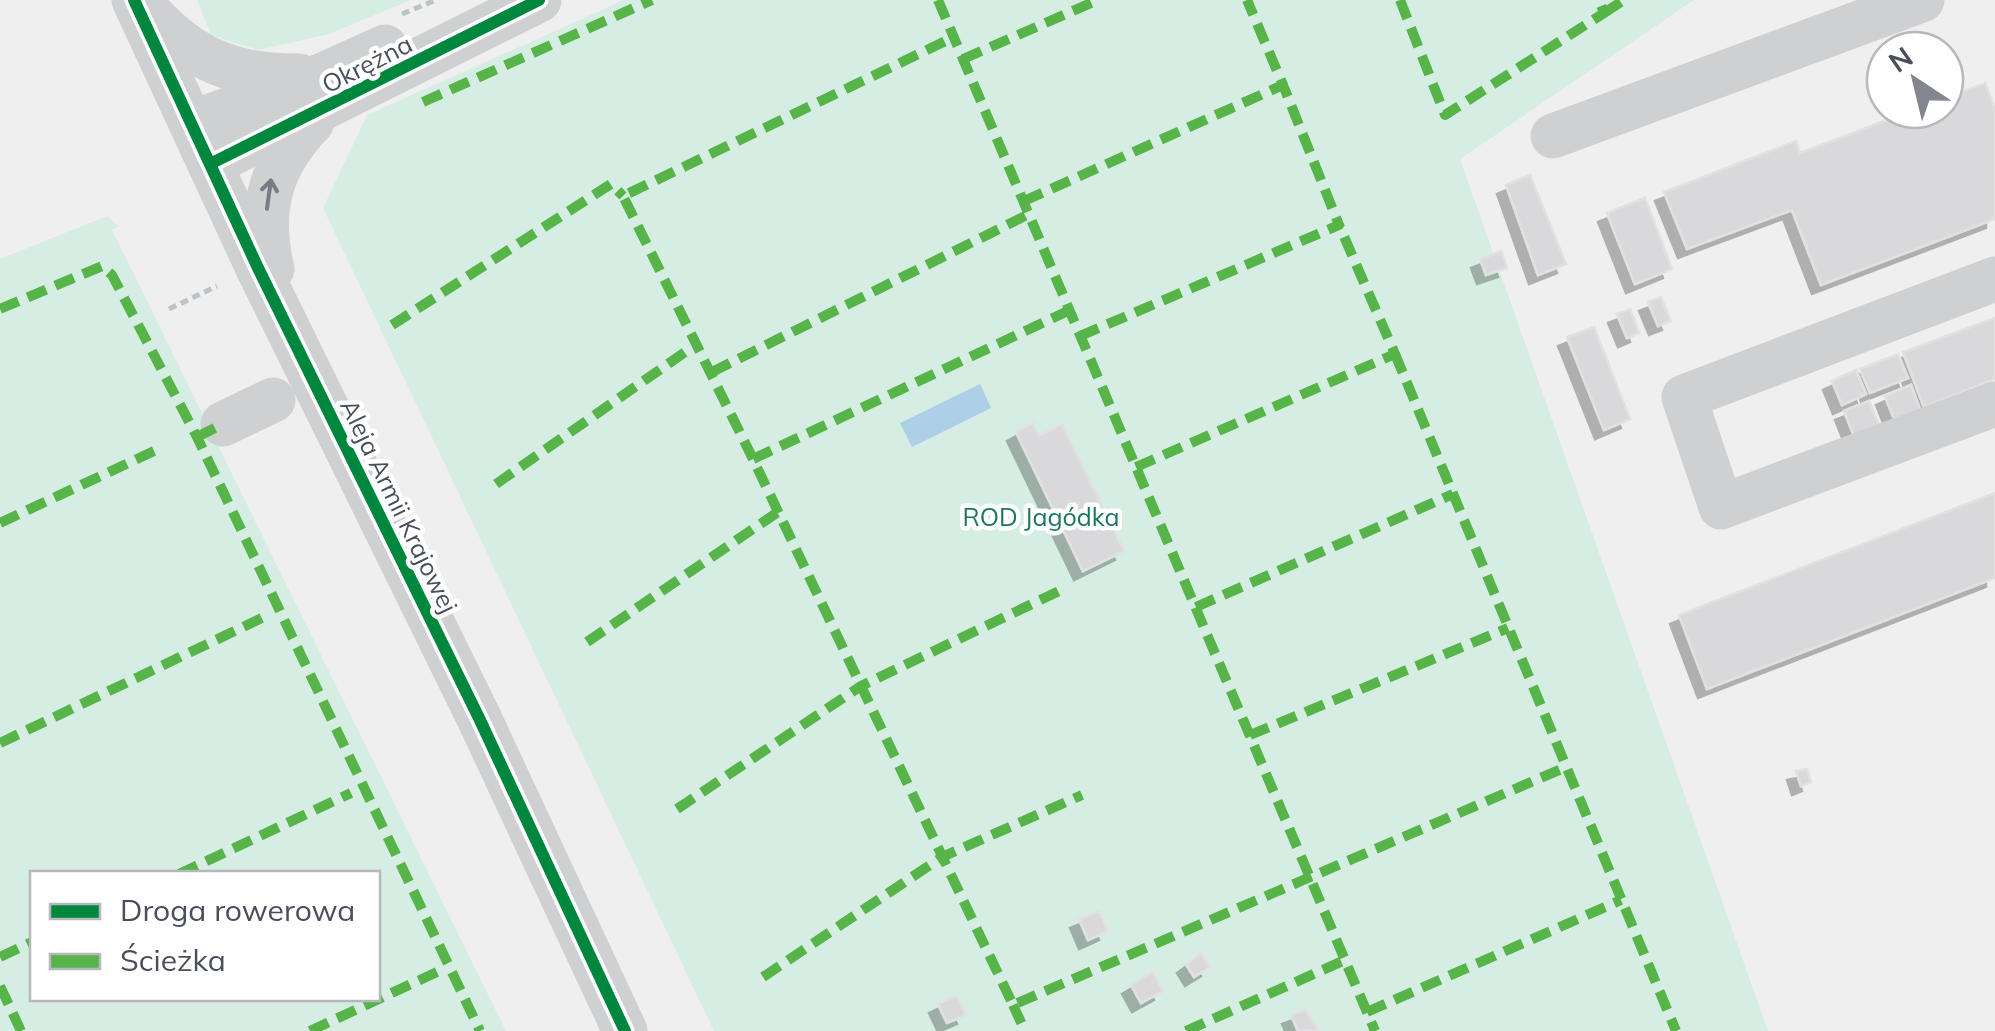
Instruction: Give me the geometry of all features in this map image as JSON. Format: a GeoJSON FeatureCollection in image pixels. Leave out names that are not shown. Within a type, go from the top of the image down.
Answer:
{"type":"FeatureCollection","features":[{"type":"Feature","properties":{"kind":"street"},"geometry":{"type":"LineString","coordinates":[[136,0],[168,33],[207,62],[322,94],[285,150],[269,185],[267,248],[284,324]]}},
{"type":"Feature","properties":{"kind":"street","name":"Aleja Armii Krajowej"},"geometry":{"type":"LineString","coordinates":[[136,0],[284,324],[480,718],[545,868],[625,1031]]}},
{"type":"Feature","properties":{"kind":"street","name":"Okrężna"},"geometry":{"type":"LineString","coordinates":[[322,94],[408,36],[506,0]]}},
{"type":"Feature","properties":{"kind":"street","name":"Okrężna"},"geometry":{"type":"LineString","coordinates":[[202,144],[539,0]]}},
{"type":"Feature","properties":{"kind":"street"},"geometry":{"type":"LineString","coordinates":[[1552,136],[1922,0]]}},
{"type":"Feature","properties":{"kind":"street"},"geometry":{"type":"LineString","coordinates":[[1995,280],[1684,397],[1721,507],[1995,404]]}},
{"type":"Feature","properties":{"kind":"street"},"geometry":{"type":"LineString","coordinates":[[223,424],[273,400]]}},
{"type":"Feature","properties":{"kind":"path"},"geometry":{"type":"LineString","coordinates":[[386,21],[436,0]]}},
{"type":"Feature","properties":{"kind":"path"},"geometry":{"type":"LineString","coordinates":[[168,309],[218,286]]}},
{"type":"Feature","properties":{"kind":"green space"},"geometry":{"type":"Polygon","coordinates":[[[197,0],[411,0],[329,34],[258,50],[211,35],[197,0]]]}},
{"type":"Feature","properties":{"kind":"green space","name":"ROD Jagódka"},"geometry":{"type":"Polygon","coordinates":[[[624,0],[1694,0],[1460,159],[1768,1031],[714,1031],[323,208],[367,115],[624,0]]]}},
{"type":"Feature","properties":{"kind":"green space"},"geometry":{"type":"Polygon","coordinates":[[[107,216],[119,226],[112,230],[506,1031],[0,1031],[0,259],[107,216]]]}},
{"type":"Feature","properties":{"kind":"water"},"geometry":{"type":"Polygon","coordinates":[[[980,384],[991,408],[912,447],[900,423],[980,384]]]}},
{"type":"Feature","properties":{"kind":"building"},"geometry":{"type":"Polygon","coordinates":[[[1985,83],[1995,109],[1995,219],[1821,285],[1792,210],[1687,249],[1664,192],[1796,141],[1800,153],[1865,128],[1965,130],[1965,90],[1985,83]]]}},
{"type":"Feature","properties":{"kind":"building"},"geometry":{"type":"Polygon","coordinates":[[[1530,175],[1566,264],[1538,275],[1506,185],[1530,175]]]}},
{"type":"Feature","properties":{"kind":"building"},"geometry":{"type":"Polygon","coordinates":[[[1645,198],[1672,269],[1635,284],[1607,213],[1645,198]]]}},
{"type":"Feature","properties":{"kind":"building"},"geometry":{"type":"Polygon","coordinates":[[[1501,251],[1507,268],[1486,275],[1480,259],[1501,251]]]}},
{"type":"Feature","properties":{"kind":"building"},"geometry":{"type":"Polygon","coordinates":[[[1661,297],[1671,321],[1658,326],[1648,302],[1661,297]]]}},
{"type":"Feature","properties":{"kind":"building"},"geometry":{"type":"Polygon","coordinates":[[[1630,309],[1639,333],[1627,338],[1617,314],[1630,309]]]}},
{"type":"Feature","properties":{"kind":"building"},"geometry":{"type":"Polygon","coordinates":[[[1995,318],[1995,379],[1924,407],[1903,352],[1995,318]]]}},
{"type":"Feature","properties":{"kind":"building"},"geometry":{"type":"Polygon","coordinates":[[[1594,327],[1630,419],[1604,430],[1567,337],[1594,327]]]}},
{"type":"Feature","properties":{"kind":"building"},"geometry":{"type":"Polygon","coordinates":[[[1898,354],[1908,378],[1870,393],[1860,369],[1898,354]]]}},
{"type":"Feature","properties":{"kind":"building"},"geometry":{"type":"Polygon","coordinates":[[[1856,370],[1866,394],[1842,405],[1832,381],[1856,370]]]}},
{"type":"Feature","properties":{"kind":"building"},"geometry":{"type":"Polygon","coordinates":[[[1911,385],[1920,410],[1894,419],[1885,396],[1911,385]]]}},
{"type":"Feature","properties":{"kind":"building"},"geometry":{"type":"Polygon","coordinates":[[[1869,401],[1879,425],[1854,436],[1844,411],[1869,401]]]}},
{"type":"Feature","properties":{"kind":"building"},"geometry":{"type":"Polygon","coordinates":[[[1033,423],[1039,436],[1062,424],[1124,551],[1083,571],[1016,432],[1033,423]]]}},
{"type":"Feature","properties":{"kind":"building"},"geometry":{"type":"Polygon","coordinates":[[[1995,493],[1995,578],[1707,689],[1679,615],[1995,493]]]}},
{"type":"Feature","properties":{"kind":"building"},"geometry":{"type":"Polygon","coordinates":[[[1807,769],[1811,782],[1801,786],[1796,771],[1807,769]]]}},
{"type":"Feature","properties":{"kind":"building"},"geometry":{"type":"Polygon","coordinates":[[[1099,911],[1108,931],[1088,940],[1079,919],[1099,911]]]}},
{"type":"Feature","properties":{"kind":"building"},"geometry":{"type":"Polygon","coordinates":[[[1201,953],[1210,967],[1194,977],[1186,964],[1201,953]]]}},
{"type":"Feature","properties":{"kind":"building"},"geometry":{"type":"Polygon","coordinates":[[[1153,972],[1163,991],[1141,1003],[1131,985],[1153,972]]]}},
{"type":"Feature","properties":{"kind":"building"},"geometry":{"type":"Polygon","coordinates":[[[957,995],[966,1015],[947,1023],[938,1004],[957,995]]]}},
{"type":"Feature","properties":{"kind":"building"},"geometry":{"type":"Polygon","coordinates":[[[1305,1010],[1319,1030],[1298,1031],[1291,1015],[1305,1010]]]}},
{"type":"Feature","properties":{"kind":"marked path"},"geometry":{"type":"LineString","coordinates":[[423,102],[652,0]]}},
{"type":"Feature","properties":{"kind":"marked path"},"geometry":{"type":"LineString","coordinates":[[938,0],[1375,1031]]}},
{"type":"Feature","properties":{"kind":"marked path"},"geometry":{"type":"LineString","coordinates":[[963,59],[1098,0]]}},
{"type":"Feature","properties":{"kind":"marked path"},"geometry":{"type":"LineString","coordinates":[[1024,201],[1283,85],[1247,0]]}},
{"type":"Feature","properties":{"kind":"marked path"},"geometry":{"type":"LineString","coordinates":[[1400,0],[1445,115],[1604,13],[1599,0]]}},
{"type":"Feature","properties":{"kind":"marked path"},"geometry":{"type":"LineString","coordinates":[[1604,13],[1624,0]]}},
{"type":"Feature","properties":{"kind":"marked path"},"geometry":{"type":"LineString","coordinates":[[753,459],[623,196],[954,37]]}},
{"type":"Feature","properties":{"kind":"marked path"},"geometry":{"type":"LineString","coordinates":[[1080,336],[1339,225],[1283,85]]}},
{"type":"Feature","properties":{"kind":"marked path"},"geometry":{"type":"LineString","coordinates":[[392,325],[611,184],[623,196]]}},
{"type":"Feature","properties":{"kind":"marked path"},"geometry":{"type":"LineString","coordinates":[[712,372],[1029,214]]}},
{"type":"Feature","properties":{"kind":"marked path"},"geometry":{"type":"LineString","coordinates":[[1136,467],[1395,354],[1339,225]]}},
{"type":"Feature","properties":{"kind":"marked path"},"geometry":{"type":"LineString","coordinates":[[0,309],[102,266],[112,275],[197,437],[480,1031]]}},
{"type":"Feature","properties":{"kind":"marked path"},"geometry":{"type":"LineString","coordinates":[[1070,310],[753,459],[1013,1005],[1566,767]]}},
{"type":"Feature","properties":{"kind":"marked path"},"geometry":{"type":"LineString","coordinates":[[496,484],[698,343]]}},
{"type":"Feature","properties":{"kind":"marked path"},"geometry":{"type":"LineString","coordinates":[[1395,354],[1676,1031]]}},
{"type":"Feature","properties":{"kind":"marked path"},"geometry":{"type":"LineString","coordinates":[[197,437],[223,424]]}},
{"type":"Feature","properties":{"kind":"marked path"},"geometry":{"type":"LineString","coordinates":[[0,523],[154,451]]}},
{"type":"Feature","properties":{"kind":"marked path"},"geometry":{"type":"LineString","coordinates":[[1196,607],[1453,494]]}},
{"type":"Feature","properties":{"kind":"marked path"},"geometry":{"type":"LineString","coordinates":[[587,642],[778,512]]}},
{"type":"Feature","properties":{"kind":"marked path"},"geometry":{"type":"LineString","coordinates":[[677,809],[861,686],[1059,591]]}},
{"type":"Feature","properties":{"kind":"marked path"},"geometry":{"type":"LineString","coordinates":[[0,743],[264,617]]}},
{"type":"Feature","properties":{"kind":"marked path"},"geometry":{"type":"LineString","coordinates":[[1250,735],[1508,628]]}},
{"type":"Feature","properties":{"kind":"marked path"},"geometry":{"type":"LineString","coordinates":[[185,871],[351,793]]}},
{"type":"Feature","properties":{"kind":"marked path"},"geometry":{"type":"LineString","coordinates":[[763,977],[942,857],[1082,795]]}},
{"type":"Feature","properties":{"kind":"marked path"},"geometry":{"type":"LineString","coordinates":[[1367,1012],[1621,900]]}},
{"type":"Feature","properties":{"kind":"marked path"},"geometry":{"type":"LineString","coordinates":[[0,957],[30,943]]}},
{"type":"Feature","properties":{"kind":"marked path"},"geometry":{"type":"LineString","coordinates":[[1186,1031],[1345,960]]}},
{"type":"Feature","properties":{"kind":"marked path"},"geometry":{"type":"LineString","coordinates":[[380,998],[437,972]]}},
{"type":"Feature","properties":{"kind":"marked path"},"geometry":{"type":"LineString","coordinates":[[0,986],[21,1031]]}},
{"type":"Feature","properties":{"kind":"marked path"},"geometry":{"type":"LineString","coordinates":[[310,1031],[375,1001]]}},
{"type":"Feature","properties":{"kind":"marked path"},"geometry":{"type":"LineString","coordinates":[[1013,1005],[1025,1031]]}},
{"type":"Feature","properties":{"kind":"cycle path"},"geometry":{"type":"LineString","coordinates":[[134,0],[258,268],[479,718],[625,1031]]}},
{"type":"Feature","properties":{"kind":"cycle path"},"geometry":{"type":"LineString","coordinates":[[212,163],[539,0]]}}]}
